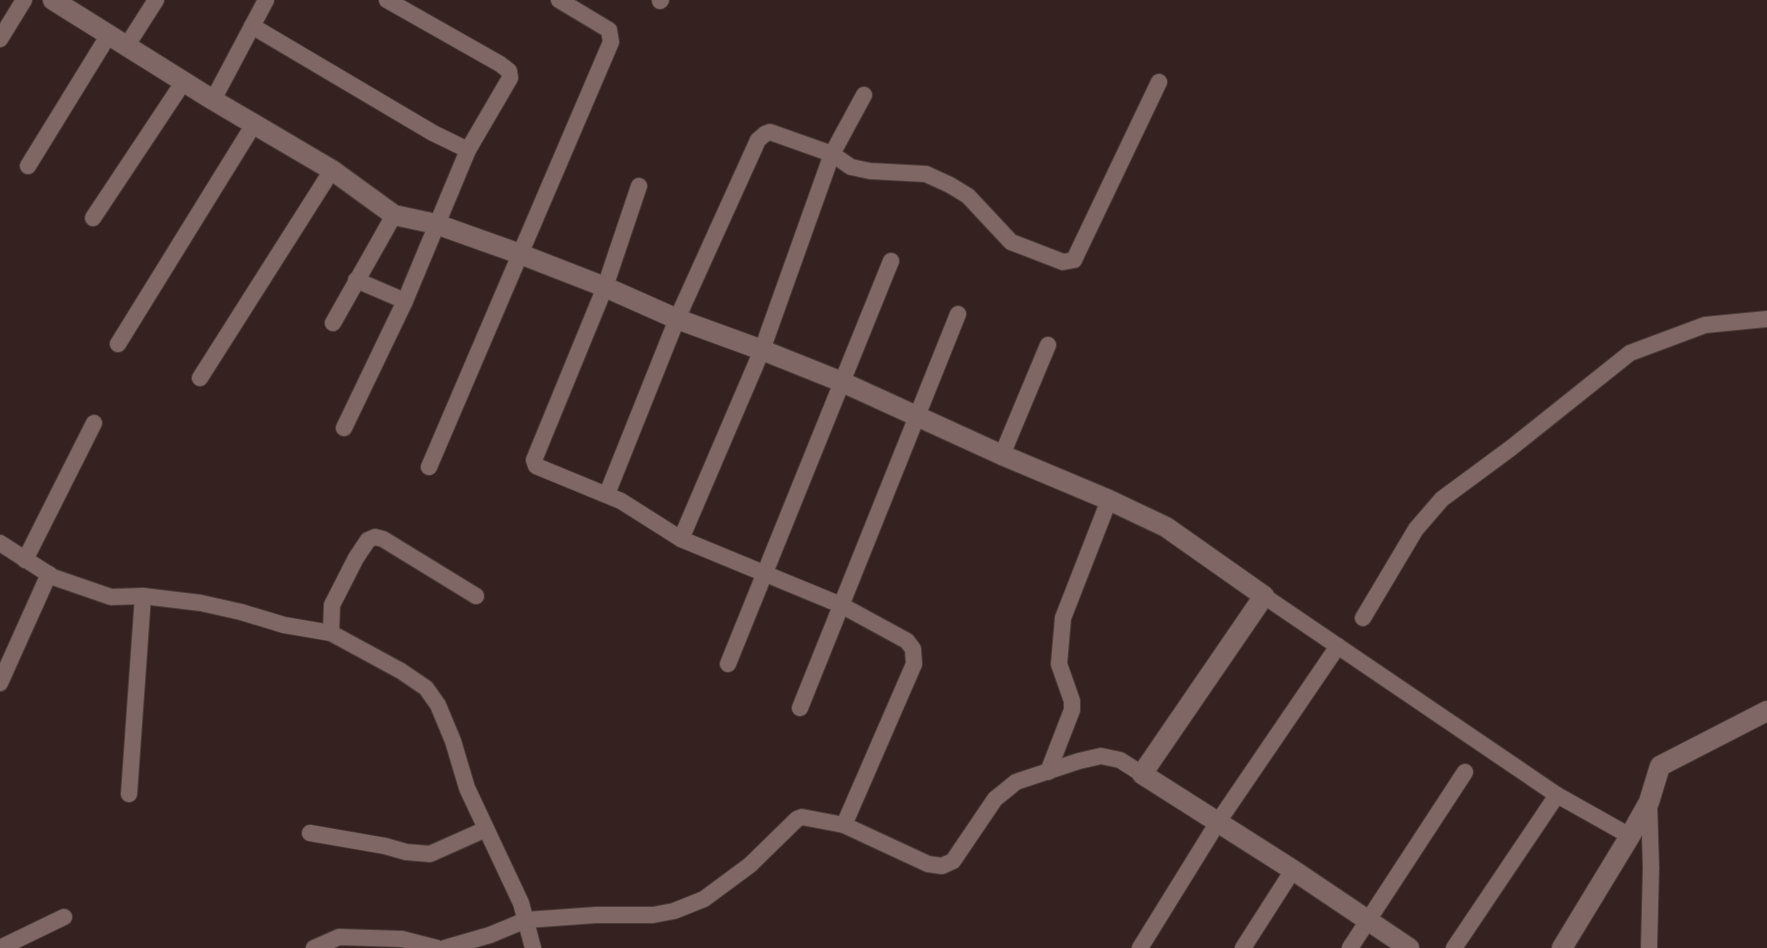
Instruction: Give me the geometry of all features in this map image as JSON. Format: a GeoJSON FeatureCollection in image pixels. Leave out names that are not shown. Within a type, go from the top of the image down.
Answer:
{"type":"FeatureCollection","features":[{"type":"Feature","properties":{"kind":"street"},"geometry":{"type":"LineString","coordinates":[[0,39],[24,0]]}},
{"type":"Feature","properties":{"kind":"street"},"geometry":{"type":"LineString","coordinates":[[53,0],[126,47],[332,170],[394,215],[436,224],[520,254],[605,287],[677,319],[762,350],[842,382],[1002,455],[1109,500],[1166,526],[1264,596],[1557,794],[1630,836]]}},
{"type":"Feature","properties":{"kind":"street"},"geometry":{"type":"LineString","coordinates":[[126,47],[156,0]]}},
{"type":"Feature","properties":{"kind":"street"},"geometry":{"type":"LineString","coordinates":[[213,100],[266,0]]}},
{"type":"Feature","properties":{"kind":"street"},"geometry":{"type":"LineString","coordinates":[[344,428],[405,301],[468,150],[510,78],[509,71],[500,64],[387,0]]}},
{"type":"Feature","properties":{"kind":"street"},"geometry":{"type":"LineString","coordinates":[[429,467],[611,42],[609,30],[560,0]]}},
{"type":"Feature","properties":{"kind":"street"},"geometry":{"type":"LineString","coordinates":[[252,26],[433,133],[468,150]]}},
{"type":"Feature","properties":{"kind":"street"},"geometry":{"type":"LineString","coordinates":[[28,166],[108,36]]}},
{"type":"Feature","properties":{"kind":"street"},"geometry":{"type":"LineString","coordinates":[[93,218],[184,81]]}},
{"type":"Feature","properties":{"kind":"street"},"geometry":{"type":"LineString","coordinates":[[607,494],[677,319],[758,140],[764,134],[770,132],[832,154],[851,167],[870,171],[920,172],[938,179],[968,196],[1011,242],[1063,262],[1069,262],[1074,260],[1159,82]]}},
{"type":"Feature","properties":{"kind":"street"},"geometry":{"type":"LineString","coordinates":[[681,539],[762,350],[832,154],[864,95]]}},
{"type":"Feature","properties":{"kind":"street"},"geometry":{"type":"LineString","coordinates":[[118,344],[254,124]]}},
{"type":"Feature","properties":{"kind":"street"},"geometry":{"type":"LineString","coordinates":[[200,378],[332,170]]}},
{"type":"Feature","properties":{"kind":"street"},"geometry":{"type":"LineString","coordinates":[[639,186],[605,287],[534,460],[536,466],[621,500],[681,539],[841,605],[906,640],[913,649],[914,664],[844,825]]}},
{"type":"Feature","properties":{"kind":"street"},"geometry":{"type":"LineString","coordinates":[[332,324],[394,215]]}},
{"type":"Feature","properties":{"kind":"street"},"geometry":{"type":"LineString","coordinates":[[728,664],[763,574],[891,260]]}},
{"type":"Feature","properties":{"kind":"street"},"geometry":{"type":"LineString","coordinates":[[356,280],[405,301]]}},
{"type":"Feature","properties":{"kind":"street"},"geometry":{"type":"LineString","coordinates":[[800,708],[958,314]]}},
{"type":"Feature","properties":{"kind":"street"},"geometry":{"type":"LineString","coordinates":[[1363,618],[1416,529],[1442,499],[1511,448],[1630,353],[1705,325],[1767,319]]}},
{"type":"Feature","properties":{"kind":"street"},"geometry":{"type":"LineString","coordinates":[[1002,455],[1048,345]]}},
{"type":"Feature","properties":{"kind":"street"},"geometry":{"type":"LineString","coordinates":[[25,560],[94,423]]}},
{"type":"Feature","properties":{"kind":"street"},"geometry":{"type":"LineString","coordinates":[[1048,772],[1072,710],[1072,700],[1059,664],[1063,618],[1109,500]]}},
{"type":"Feature","properties":{"kind":"street"},"geometry":{"type":"LineString","coordinates":[[331,633],[332,605],[356,558],[368,540],[375,537],[383,539],[476,596]]}},
{"type":"Feature","properties":{"kind":"street"},"geometry":{"type":"LineString","coordinates":[[0,543],[49,574],[111,597],[143,596],[201,603],[241,612],[284,625],[331,633],[400,671],[426,688],[438,705],[453,741],[467,788],[521,902],[533,948]]}},
{"type":"Feature","properties":{"kind":"street"},"geometry":{"type":"LineString","coordinates":[[0,684],[49,574]]}},
{"type":"Feature","properties":{"kind":"street"},"geometry":{"type":"LineString","coordinates":[[129,794],[143,596]]}},
{"type":"Feature","properties":{"kind":"street"},"geometry":{"type":"LineString","coordinates":[[1142,774],[1264,596]]}},
{"type":"Feature","properties":{"kind":"street"},"geometry":{"type":"LineString","coordinates":[[1140,948],[1218,822],[1338,646]]}},
{"type":"Feature","properties":{"kind":"street"},"geometry":{"type":"LineString","coordinates":[[1562,948],[1630,836],[1648,802],[1660,766],[1767,711]]}},
{"type":"Feature","properties":{"kind":"street"},"geometry":{"type":"LineString","coordinates":[[445,948],[490,935],[526,920],[596,915],[653,915],[674,911],[704,899],[745,870],[797,820],[802,817],[844,825],[928,864],[942,866],[953,861],[995,799],[1016,782],[1079,761],[1101,756],[1120,760],[1294,870],[1409,948]]}},
{"type":"Feature","properties":{"kind":"street"},"geometry":{"type":"LineString","coordinates":[[1350,948],[1465,772]]}},
{"type":"Feature","properties":{"kind":"street"},"geometry":{"type":"LineString","coordinates":[[1454,948],[1557,794]]}},
{"type":"Feature","properties":{"kind":"street"},"geometry":{"type":"LineString","coordinates":[[1648,802],[1651,868],[1649,948]]}},
{"type":"Feature","properties":{"kind":"street"},"geometry":{"type":"LineString","coordinates":[[310,833],[406,852],[430,854],[486,829]]}},
{"type":"Feature","properties":{"kind":"street"},"geometry":{"type":"LineString","coordinates":[[1243,948],[1294,870]]}},
{"type":"Feature","properties":{"kind":"street"},"geometry":{"type":"LineString","coordinates":[[0,948],[64,917]]}},
{"type":"Feature","properties":{"kind":"street"},"geometry":{"type":"LineString","coordinates":[[314,948],[339,937],[402,939],[437,948]]}}]}
